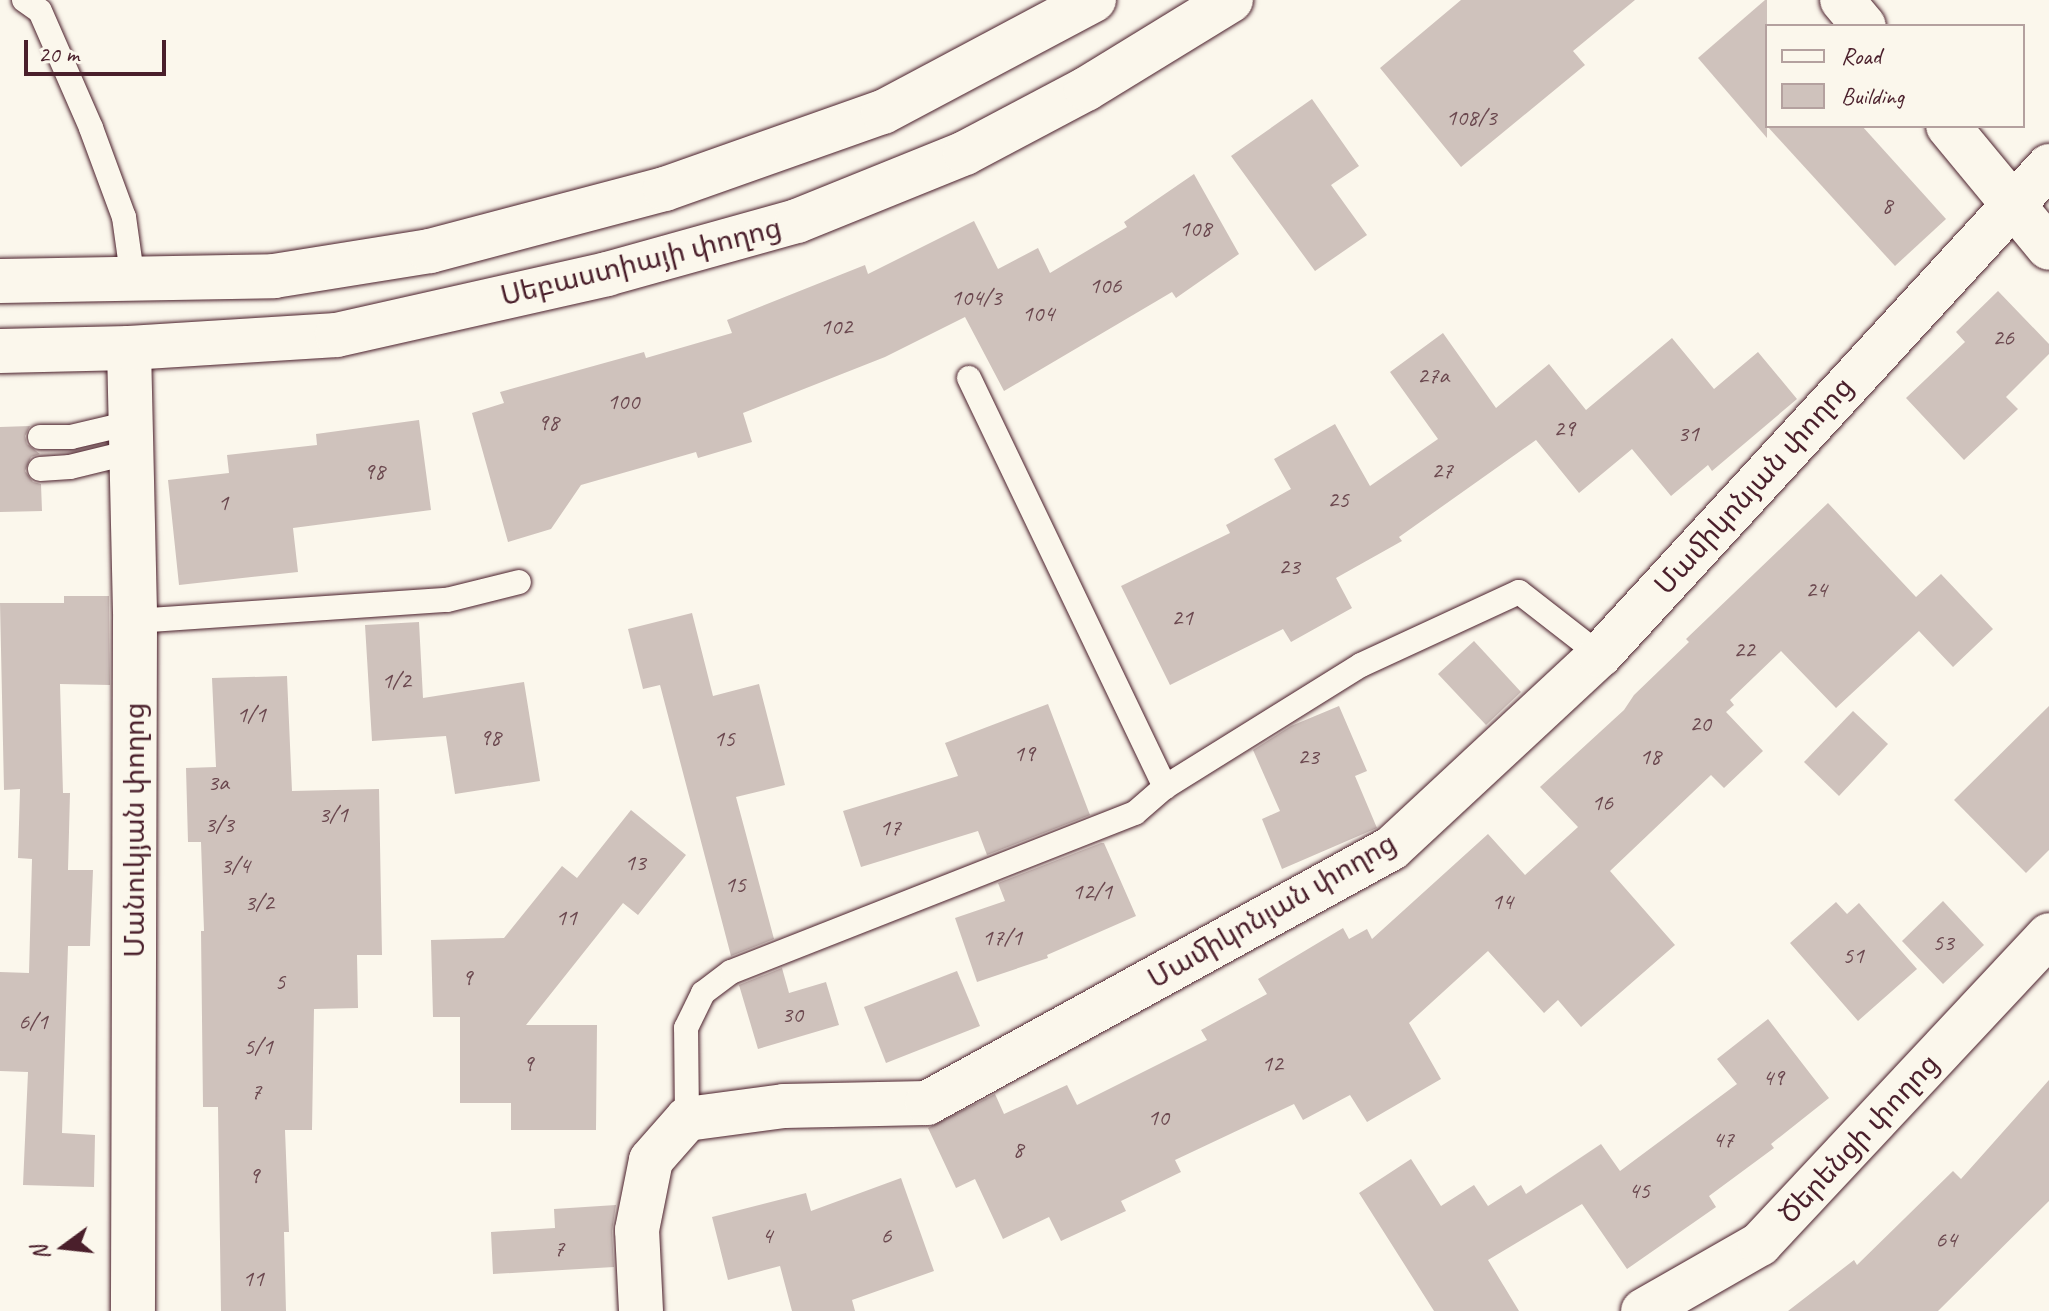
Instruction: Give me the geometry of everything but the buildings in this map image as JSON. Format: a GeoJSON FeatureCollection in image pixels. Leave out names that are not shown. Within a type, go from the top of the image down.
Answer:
{"type":"FeatureCollection","features":[{"type":"Feature","properties":{"kind":"street"},"geometry":{"type":"LineString","coordinates":[[0,281],[133,281],[274,276],[430,251],[665,189],[883,112],[1094,0]]}},
{"type":"Feature","properties":{"kind":"street","name":"Սեբաստիայի փողոց"},"geometry":{"type":"LineString","coordinates":[[0,351],[129,348],[337,335],[607,274],[797,221],[965,153],[1086,89],[1231,0]]}},
{"type":"Feature","properties":{"kind":"street"},"geometry":{"type":"LineString","coordinates":[[1842,0],[1862,24]]}},
{"type":"Feature","properties":{"kind":"street"},"geometry":{"type":"LineString","coordinates":[[1950,128],[2049,248]]}},
{"type":"Feature","properties":{"kind":"street","name":"Մամիկոնյան փողոց"},"geometry":{"type":"LineString","coordinates":[[687,1119],[784,1106],[927,1103],[1392,848],[1600,655],[2049,166]]}},
{"type":"Feature","properties":{"kind":"street","name":"Մանուկյան փողոց"},"geometry":{"type":"LineString","coordinates":[[129,348],[135,621],[133,1311]]}},
{"type":"Feature","properties":{"kind":"street","name":"Ծերենցի փողոց"},"geometry":{"type":"LineString","coordinates":[[1643,1311],[1760,1244],[2049,935]]}},
{"type":"Feature","properties":{"kind":"street"},"geometry":{"type":"LineString","coordinates":[[641,1311],[637,1230],[651,1160],[687,1119]]}},
{"type":"Feature","properties":{"kind":"lane"},"geometry":{"type":"LineString","coordinates":[[24,0],[40,11],[91,128],[124,217],[133,281]]}},
{"type":"Feature","properties":{"kind":"lane"},"geometry":{"type":"LineString","coordinates":[[969,378],[1165,787]]}},
{"type":"Feature","properties":{"kind":"lane"},"geometry":{"type":"LineString","coordinates":[[40,437],[131,437]]}},
{"type":"Feature","properties":{"kind":"lane"},"geometry":{"type":"LineString","coordinates":[[40,469],[70,467],[131,437]]}},
{"type":"Feature","properties":{"kind":"lane"},"geometry":{"type":"LineString","coordinates":[[135,621],[447,600],[519,582]]}},
{"type":"Feature","properties":{"kind":"lane"},"geometry":{"type":"LineString","coordinates":[[687,1119],[686,1028],[703,993],[731,972],[1135,813],[1165,787],[1361,665],[1519,592],[1600,655]]}}]}
